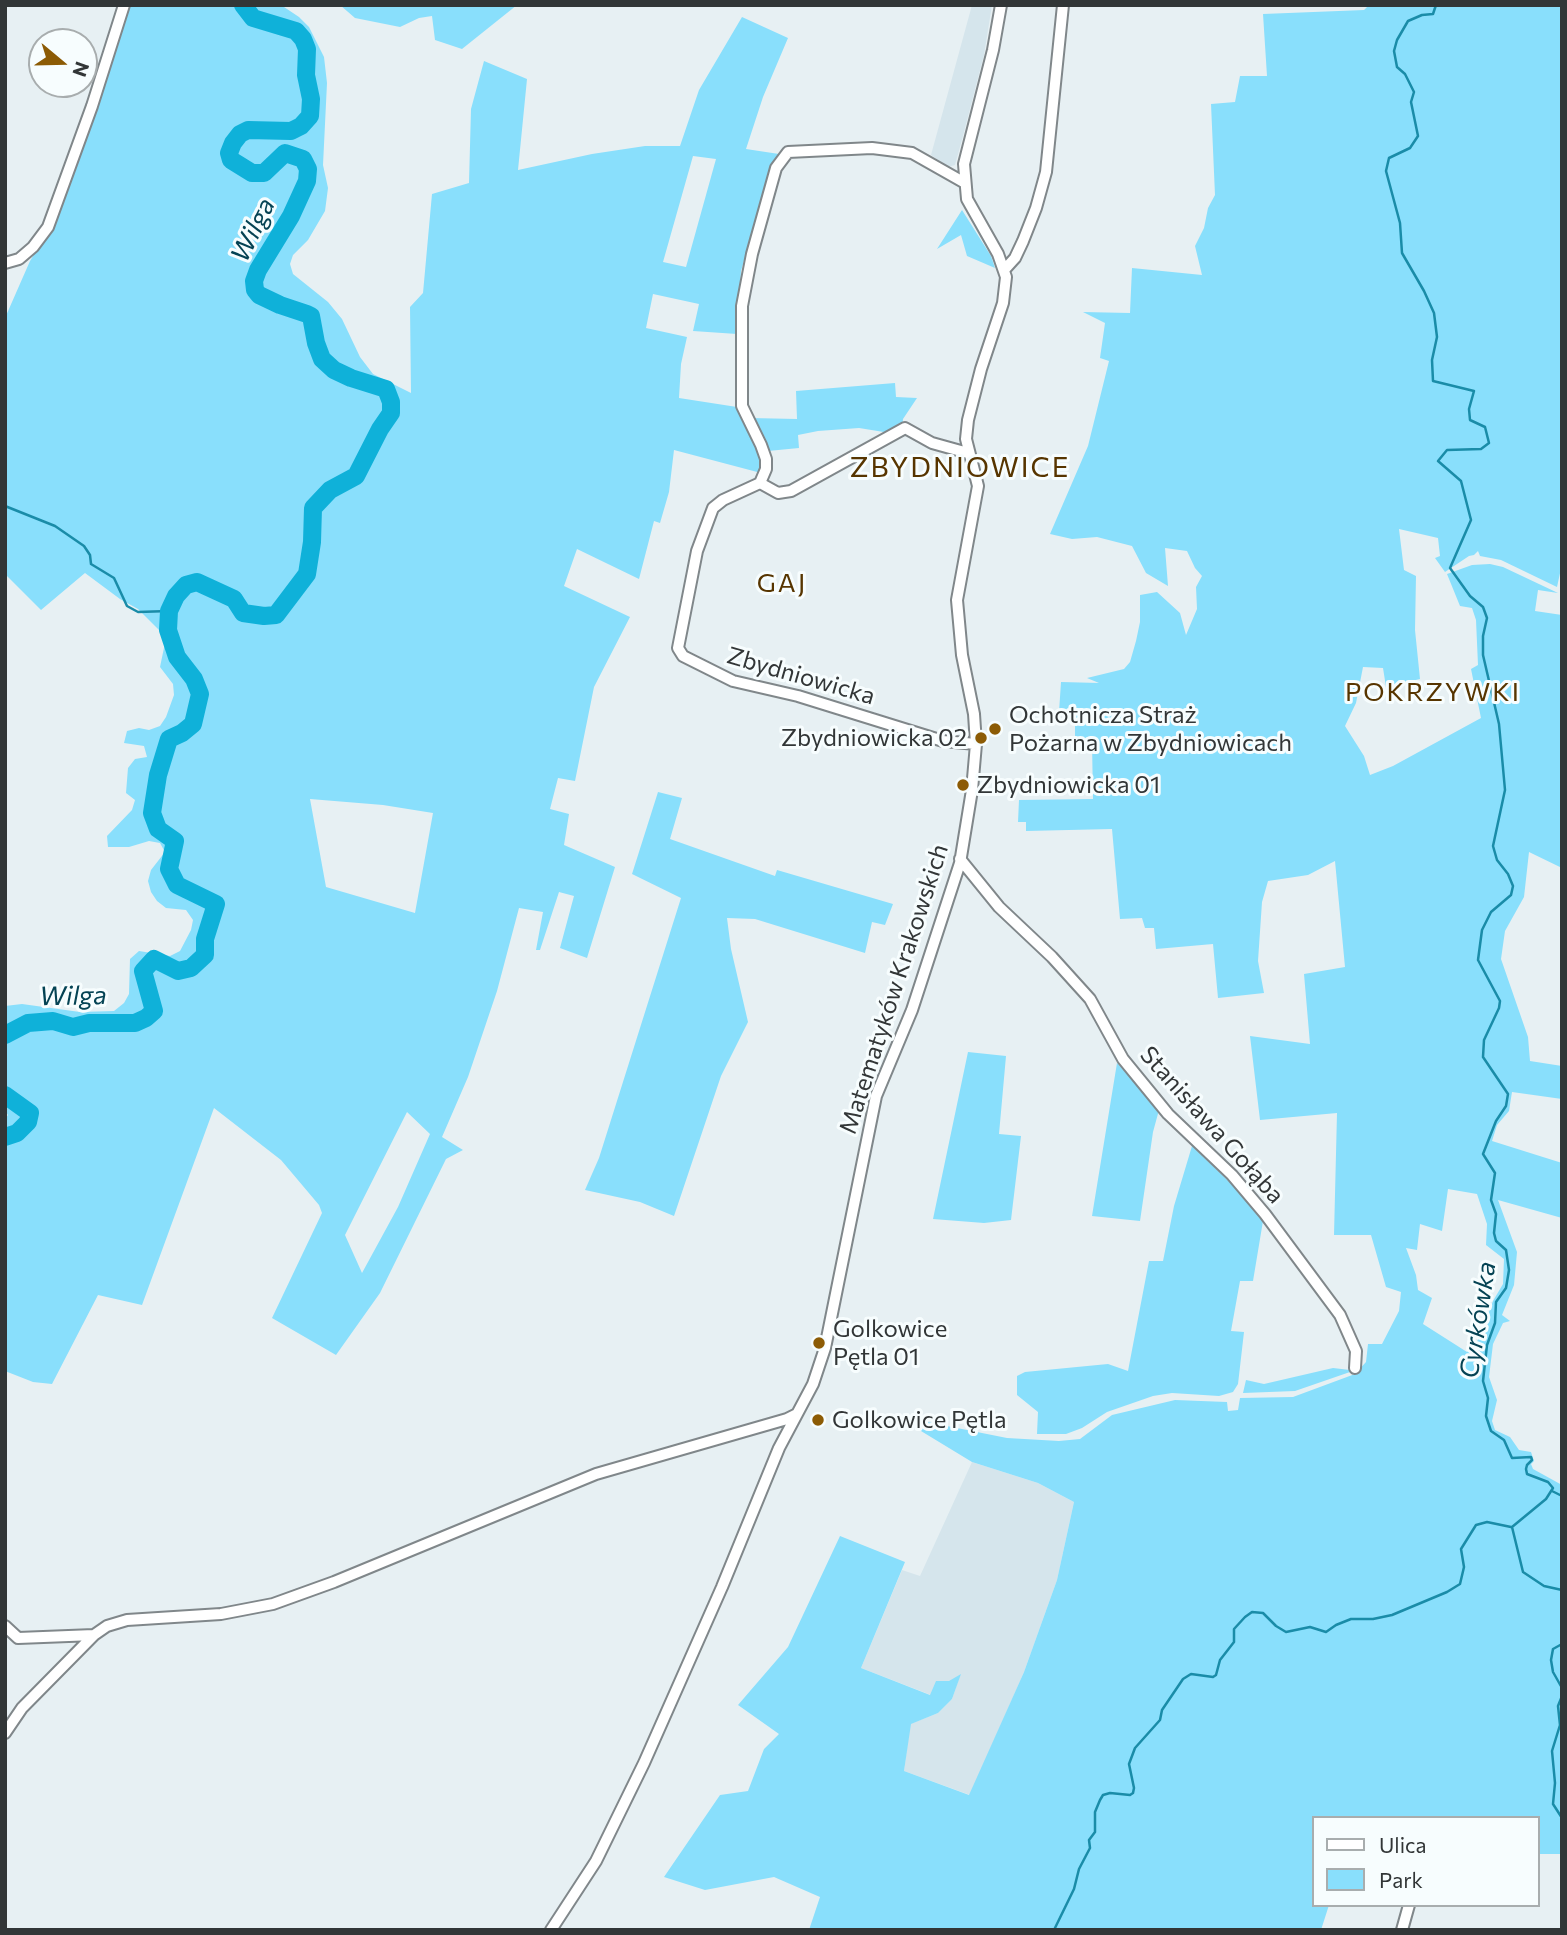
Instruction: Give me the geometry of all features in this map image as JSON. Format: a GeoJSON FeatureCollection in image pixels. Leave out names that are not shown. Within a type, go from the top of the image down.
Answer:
{"type":"FeatureCollection","features":[{"type":"Feature","properties":{"kind":"street"},"geometry":{"type":"LineString","coordinates":[[5,263],[19,259],[33,247],[48,227],[92,106],[124,5]]}},
{"type":"Feature","properties":{"kind":"street"},"geometry":{"type":"LineString","coordinates":[[1001,5],[993,50],[964,164],[967,199],[1005,268],[1015,258],[1023,241],[1046,172],[1063,5]]}},
{"type":"Feature","properties":{"kind":"street"},"geometry":{"type":"LineString","coordinates":[[965,183],[912,153],[872,148],[788,152],[784,155],[776,168],[751,254],[742,306],[743,406],[766,459],[764,477],[760,483],[778,493],[791,491],[905,428],[932,443],[968,453]]}},
{"type":"Feature","properties":{"kind":"street","name":"Matematyków Krakowskich"},"geometry":{"type":"LineString","coordinates":[[551,1930],[596,1861],[645,1763],[779,1448],[813,1384],[825,1348],[876,1096],[912,1010],[954,885],[972,790],[976,744],[974,714],[963,666],[957,600],[978,485],[968,453],[968,420],[1003,303],[1005,268]]}},
{"type":"Feature","properties":{"kind":"street","name":"Zbydniowicka"},"geometry":{"type":"LineString","coordinates":[[760,483],[725,499],[713,508],[697,551],[678,648],[683,656],[733,681],[798,696],[943,741],[976,744]]}},
{"type":"Feature","properties":{"kind":"street","name":"Stanisława Gołąba"},"geometry":{"type":"LineString","coordinates":[[960,859],[999,907],[1052,957],[1090,999],[1116,1048],[1142,1083],[1194,1140],[1232,1175],[1265,1214],[1340,1315],[1356,1351],[1355,1368]]}},
{"type":"Feature","properties":{"kind":"street"},"geometry":{"type":"LineString","coordinates":[[5,1733],[22,1708],[94,1635],[107,1626],[127,1620],[221,1614],[273,1604],[334,1582],[596,1474],[797,1414]]}},
{"type":"Feature","properties":{"kind":"street"},"geometry":{"type":"LineString","coordinates":[[5,1626],[18,1639],[94,1635]]}},
{"type":"Feature","properties":{"kind":"street"},"geometry":{"type":"LineString","coordinates":[[1402,1930],[1408,1907]]}},
{"type":"Feature","properties":{"kind":"shaded area"},"geometry":{"type":"Polygon","coordinates":[[[972,5],[992,5],[984,55],[963,136],[955,165],[948,167],[931,155],[972,5]]]}},
{"type":"Feature","properties":{"kind":"shaded area"},"geometry":{"type":"Polygon","coordinates":[[[972,1462],[1038,1483],[1074,1502],[1057,1580],[1024,1672],[970,1795],[904,1771],[910,1724],[938,1713],[952,1699],[960,1675],[931,1695],[861,1668],[902,1570],[920,1576],[972,1462]]]}},
{"type":"Feature","properties":{"kind":"green space"},"geometry":{"type":"Polygon","coordinates":[[[127,5],[281,5],[309,27],[324,57],[327,83],[323,165],[328,188],[325,211],[308,240],[293,255],[290,264],[293,274],[328,302],[342,319],[360,357],[373,374],[411,393],[410,307],[423,293],[432,194],[469,183],[471,109],[484,61],[527,79],[518,170],[645,146],[680,146],[699,90],[742,17],[788,38],[763,97],[746,149],[779,154],[741,271],[737,334],[693,331],[699,304],[653,294],[646,328],[687,337],[681,364],[679,398],[737,407],[762,455],[761,473],[674,450],[669,492],[660,523],[654,521],[639,579],[577,549],[564,586],[630,617],[594,687],[575,781],[558,778],[550,809],[569,814],[564,845],[615,867],[587,958],[560,948],[574,896],[559,892],[540,950],[536,950],[543,912],[519,908],[497,991],[468,1077],[442,1137],[463,1150],[446,1159],[380,1293],[336,1355],[272,1318],[322,1213],[319,1205],[281,1160],[214,1108],[142,1305],[98,1295],[52,1384],[33,1382],[5,1371],[5,1119],[8,1115],[5,1111],[5,1006],[22,1004],[80,1012],[114,1011],[124,1003],[129,994],[130,959],[139,951],[170,956],[180,951],[193,920],[186,910],[166,908],[151,892],[148,881],[151,870],[165,852],[160,843],[149,841],[129,847],[108,847],[107,836],[132,810],[135,800],[126,793],[128,768],[135,759],[147,757],[144,746],[124,743],[127,731],[139,728],[149,730],[160,726],[174,695],[173,684],[160,667],[165,643],[162,633],[138,609],[85,573],[41,610],[5,574],[5,318],[30,261],[51,227],[95,98],[98,98],[98,90],[127,5]],[[693,156],[663,262],[686,267],[716,159],[693,156]],[[310,799],[326,887],[415,913],[433,813],[383,805],[310,799]],[[407,1112],[345,1235],[362,1273],[398,1207],[430,1134],[407,1112]]]}},
{"type":"Feature","properties":{"kind":"green space"},"geometry":{"type":"Polygon","coordinates":[[[340,5],[517,5],[462,49],[435,40],[432,16],[419,18],[400,27],[355,18],[340,5]]]}},
{"type":"Feature","properties":{"kind":"green space"},"geometry":{"type":"Polygon","coordinates":[[[1369,5],[1562,5],[1562,564],[1557,587],[1501,560],[1480,556],[1478,551],[1445,572],[1435,558],[1440,556],[1438,538],[1399,529],[1404,570],[1416,576],[1415,630],[1420,679],[1386,687],[1383,668],[1363,667],[1356,703],[1345,726],[1364,756],[1370,775],[1393,766],[1481,718],[1471,669],[1478,665],[1476,620],[1472,608],[1460,606],[1447,574],[1472,565],[1490,564],[1503,567],[1558,593],[1538,590],[1535,611],[1562,615],[1562,868],[1529,852],[1524,897],[1505,931],[1501,959],[1528,1037],[1530,1061],[1562,1066],[1562,1099],[1512,1092],[1509,1111],[1497,1125],[1492,1141],[1562,1163],[1562,1218],[1498,1200],[1517,1252],[1514,1285],[1502,1315],[1510,1321],[1503,1323],[1493,1344],[1489,1377],[1497,1400],[1492,1421],[1495,1430],[1510,1437],[1519,1450],[1531,1452],[1533,1469],[1562,1485],[1562,1854],[1539,1854],[1539,1816],[1312,1816],[1312,1907],[1328,1907],[1321,1930],[809,1930],[820,1897],[774,1877],[705,1890],[664,1877],[720,1795],[748,1791],[764,1749],[779,1734],[738,1705],[788,1647],[840,1536],[905,1562],[861,1668],[930,1695],[936,1681],[949,1681],[961,1674],[952,1699],[938,1713],[911,1724],[904,1771],[969,1795],[1024,1672],[1057,1580],[1074,1502],[1038,1483],[972,1462],[921,1431],[912,1419],[1007,1438],[1059,1441],[1080,1439],[1112,1415],[1175,1400],[1227,1402],[1228,1411],[1238,1410],[1240,1398],[1293,1397],[1355,1374],[1366,1362],[1368,1344],[1382,1344],[1399,1311],[1401,1292],[1386,1287],[1371,1235],[1334,1235],[1337,1113],[1260,1120],[1250,1036],[1310,1044],[1304,974],[1345,967],[1335,861],[1308,875],[1268,881],[1262,902],[1258,961],[1264,993],[1218,998],[1213,944],[1156,949],[1154,928],[1145,928],[1142,918],[1120,919],[1112,829],[1026,831],[1026,822],[1018,822],[1019,800],[1093,799],[1092,742],[1075,741],[1075,712],[1059,712],[1061,682],[1099,683],[1087,678],[1124,669],[1130,662],[1136,641],[1140,622],[1140,595],[1157,592],[1180,613],[1186,635],[1197,609],[1196,587],[1202,576],[1187,551],[1165,548],[1168,586],[1146,573],[1132,546],[1097,537],[1072,539],[1050,534],[1088,446],[1109,361],[1100,358],[1105,323],[1083,312],[1130,313],[1132,268],[1202,275],[1195,246],[1215,195],[1211,104],[1235,102],[1240,76],[1267,76],[1263,14],[1364,10],[1369,5]],[[1448,1189],[1442,1231],[1420,1224],[1417,1250],[1406,1248],[1416,1275],[1418,1290],[1432,1298],[1423,1324],[1467,1352],[1478,1340],[1493,1301],[1503,1284],[1504,1259],[1486,1245],[1487,1224],[1477,1194],[1448,1189]]]}},
{"type":"Feature","properties":{"kind":"green space"},"geometry":{"type":"Polygon","coordinates":[[[962,210],[991,256],[995,268],[967,256],[961,235],[937,249],[962,210]]]}},
{"type":"Feature","properties":{"kind":"green space"},"geometry":{"type":"Polygon","coordinates":[[[895,383],[896,397],[917,398],[903,419],[902,428],[890,433],[859,428],[818,431],[798,435],[799,448],[768,451],[750,418],[797,419],[796,391],[895,383]]]}},
{"type":"Feature","properties":{"kind":"green space"},"geometry":{"type":"Polygon","coordinates":[[[658,792],[682,798],[670,839],[775,876],[777,870],[893,904],[885,925],[872,922],[865,953],[755,919],[727,918],[731,949],[748,1022],[721,1076],[674,1216],[640,1202],[585,1190],[599,1158],[681,898],[632,874],[658,792]]]}},
{"type":"Feature","properties":{"kind":"green space"},"geometry":{"type":"Polygon","coordinates":[[[968,1052],[1006,1056],[999,1134],[1021,1136],[1011,1220],[984,1223],[933,1219],[968,1052]]]}},
{"type":"Feature","properties":{"kind":"green space"},"geometry":{"type":"Polygon","coordinates":[[[1117,1063],[1159,1110],[1153,1132],[1140,1221],[1092,1216],[1117,1063]]]}},
{"type":"Feature","properties":{"kind":"green space"},"geometry":{"type":"Polygon","coordinates":[[[1192,1146],[1244,1196],[1263,1221],[1253,1281],[1240,1281],[1231,1331],[1244,1332],[1238,1384],[1233,1392],[1219,1396],[1172,1393],[1153,1396],[1107,1412],[1082,1428],[1066,1434],[1037,1434],[1038,1412],[1017,1395],[1017,1376],[1025,1372],[1108,1364],[1128,1371],[1149,1261],[1163,1261],[1174,1206],[1192,1146]]]}},
{"type":"Feature","properties":{"kind":"green space"},"geometry":{"type":"Polygon","coordinates":[[[1333,1368],[1350,1372],[1295,1391],[1243,1393],[1246,1380],[1264,1384],[1333,1368]]]}},
{"type":"Feature","properties":{"kind":"waterway","name":"Wilga"},"geometry":{"type":"LineString","coordinates":[[5,1035],[28,1023],[53,1021],[73,1027],[89,1023],[135,1023],[154,1011],[143,971],[154,959],[178,971],[191,968],[205,955],[205,939],[216,904],[177,885],[169,869],[175,841],[158,829],[152,813],[158,775],[169,739],[193,724],[200,694],[194,679],[177,657],[168,630],[169,611],[176,596],[186,585],[197,582],[234,599],[243,613],[276,615],[307,574],[313,508],[330,490],[356,476],[391,413],[391,402],[386,389],[351,378],[334,370],[322,359],[311,316],[280,305],[259,295],[255,290],[254,281],[258,270],[291,216],[307,181],[308,169],[303,159],[285,153],[264,173],[252,173],[231,160],[229,153],[240,134],[248,130],[291,131],[301,126],[310,116],[311,99],[306,75],[307,49],[303,39],[296,31],[253,18],[243,5]]}},
{"type":"Feature","properties":{"kind":"waterway","name":"Cyrkówka"},"geometry":{"type":"LineString","coordinates":[[1436,5],[1433,14],[1408,21],[1397,40],[1394,51],[1397,67],[1405,74],[1414,92],[1411,102],[1418,136],[1410,148],[1389,158],[1386,171],[1400,223],[1402,253],[1434,313],[1437,337],[1432,360],[1433,381],[1474,391],[1469,409],[1470,420],[1485,427],[1489,443],[1481,449],[1447,450],[1438,461],[1461,481],[1471,520],[1450,568],[1470,596],[1483,607],[1487,618],[1483,655],[1499,724],[1505,790],[1493,846],[1497,860],[1513,886],[1511,895],[1491,912],[1482,930],[1478,960],[1500,1001],[1484,1040],[1483,1057],[1508,1094],[1506,1106],[1496,1121],[1483,1154],[1495,1173],[1491,1200],[1496,1214],[1494,1233],[1496,1241],[1506,1250],[1509,1270],[1506,1288],[1496,1302],[1495,1323],[1487,1345],[1483,1381],[1488,1398],[1486,1416],[1491,1431],[1504,1440],[1512,1458],[1531,1457],[1526,1469],[1527,1474],[1548,1482],[1553,1488],[1546,1499],[1512,1527],[1523,1572],[1544,1586],[1562,1590]]}},
{"type":"Feature","properties":{"kind":"waterway"},"geometry":{"type":"LineString","coordinates":[[5,506],[55,526],[84,546],[90,555],[91,564],[114,578],[127,606],[138,612],[169,611]]}},
{"type":"Feature","properties":{"kind":"waterway","name":"Wilga"},"geometry":{"type":"LineString","coordinates":[[5,1095],[30,1113],[28,1122],[17,1133],[5,1137]]}},
{"type":"Feature","properties":{"kind":"waterway"},"geometry":{"type":"LineString","coordinates":[[1552,1491],[1562,1496]]}},
{"type":"Feature","properties":{"kind":"waterway"},"geometry":{"type":"LineString","coordinates":[[1054,1930],[1090,1848],[1089,1840],[1095,1832],[1095,1812],[1103,1795],[1133,1793],[1129,1764],[1135,1748],[1160,1720],[1162,1710],[1183,1679],[1191,1674],[1213,1677],[1216,1675],[1220,1660],[1234,1642],[1234,1629],[1245,1617],[1252,1612],[1263,1613],[1286,1632],[1310,1627],[1326,1632],[1351,1619],[1373,1619],[1392,1615],[1460,1584],[1464,1567],[1461,1549],[1476,1525],[1487,1522],[1511,1527]]}},
{"type":"Feature","properties":{"kind":"waterway","name":"Cyrkówka"},"geometry":{"type":"LineString","coordinates":[[1562,1644],[1553,1649],[1551,1660],[1553,1672],[1562,1688]]}},
{"type":"Feature","properties":{"kind":"waterway","name":"Cyrkówka"},"geometry":{"type":"LineString","coordinates":[[1562,1696],[1558,1706],[1560,1725],[1552,1751],[1555,1783],[1553,1804],[1562,1818]]}},
{"type":"Feature","properties":{"kind":"place","name":"Ochotnicza Straż Pożarna w Zbydniowicach"},"geometry":{"type":"Point","coordinates":[995,729]}},
{"type":"Feature","properties":{"kind":"place","name":"Zbydniowicka 02"},"geometry":{"type":"Point","coordinates":[981,738]}},
{"type":"Feature","properties":{"kind":"place","name":"Zbydniowicka 01"},"geometry":{"type":"Point","coordinates":[963,785]}},
{"type":"Feature","properties":{"kind":"place","name":"Golkowice Pętla 01"},"geometry":{"type":"Point","coordinates":[819,1343]}},
{"type":"Feature","properties":{"kind":"place","name":"Golkowice Pętla"},"geometry":{"type":"Point","coordinates":[818,1420]}},
{"type":"Feature","properties":{"kind":"district","name":"ZBYDNIOWICE"},"geometry":{"type":"Point","coordinates":[960,468]}},
{"type":"Feature","properties":{"kind":"district","name":"GAJ"},"geometry":{"type":"Point","coordinates":[782,583]}},
{"type":"Feature","properties":{"kind":"district","name":"POKRZYWKI"},"geometry":{"type":"Point","coordinates":[1433,692]}}]}
